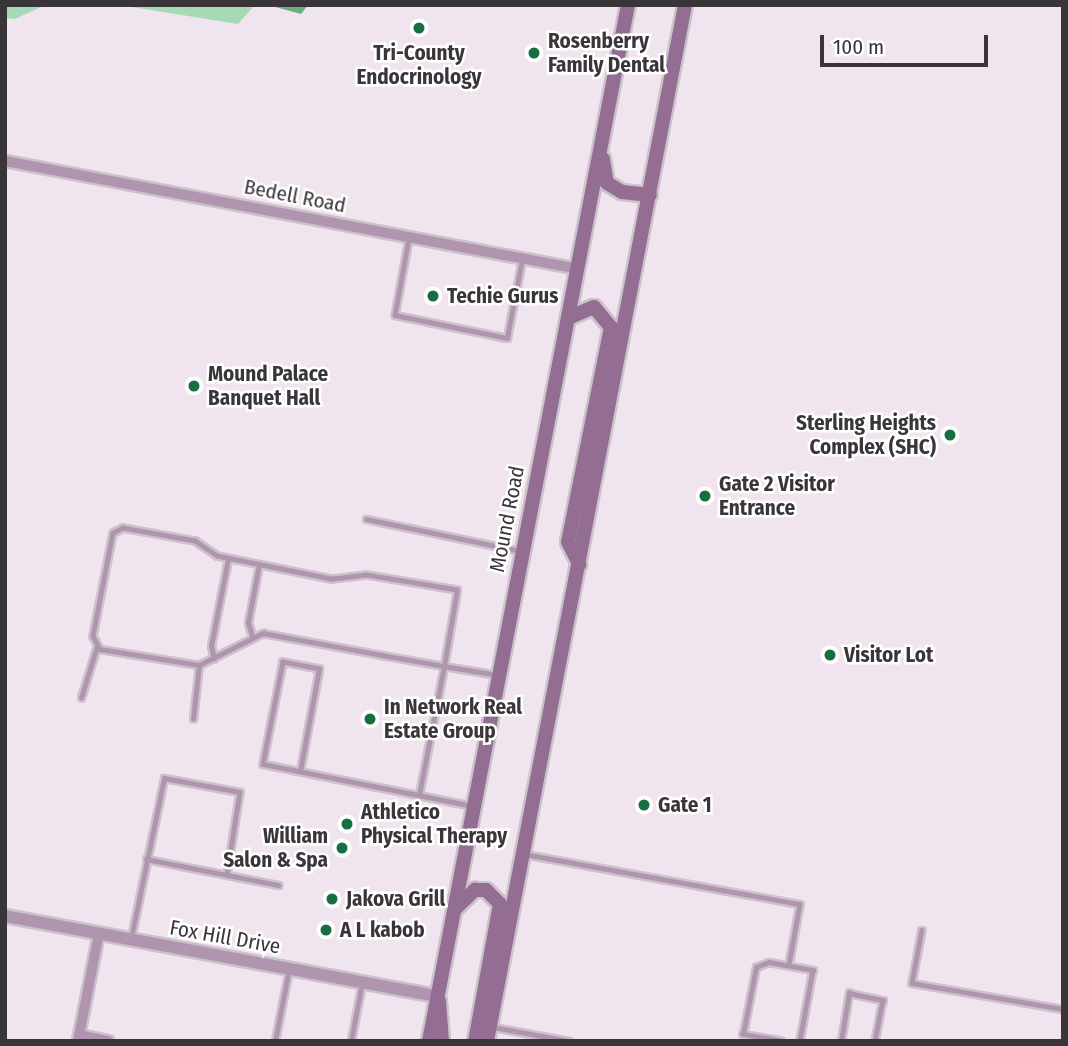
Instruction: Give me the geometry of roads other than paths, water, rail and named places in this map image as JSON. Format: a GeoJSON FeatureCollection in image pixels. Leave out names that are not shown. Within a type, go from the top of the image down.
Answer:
{"type":"FeatureCollection","features":[{"type":"Feature","properties":{"kind":"main road","name":"Mound Road"},"geometry":{"type":"LineString","coordinates":[[429,1041],[628,5]]}},
{"type":"Feature","properties":{"kind":"main road"},"geometry":{"type":"LineString","coordinates":[[475,1041],[485,1030],[523,854],[685,5]]}},
{"type":"Feature","properties":{"kind":"main road"},"geometry":{"type":"LineString","coordinates":[[601,148],[607,183],[622,192],[650,195]]}},
{"type":"Feature","properties":{"kind":"main road"},"geometry":{"type":"LineString","coordinates":[[568,318],[594,307],[611,327],[568,542],[579,564]]}},
{"type":"Feature","properties":{"kind":"main road"},"geometry":{"type":"LineString","coordinates":[[453,911],[475,890],[486,890],[500,904],[485,1030]]}},
{"type":"Feature","properties":{"kind":"main road"},"geometry":{"type":"LineString","coordinates":[[438,996],[442,1041]]}},
{"type":"Feature","properties":{"kind":"street","name":"Bedell Road"},"geometry":{"type":"LineString","coordinates":[[5,161],[578,269]]}},
{"type":"Feature","properties":{"kind":"street","name":"Fox Hill Drive"},"geometry":{"type":"LineString","coordinates":[[5,916],[438,996]]}},
{"type":"Feature","properties":{"kind":"street"},"geometry":{"type":"LineString","coordinates":[[99,933],[79,1038],[108,1041]]}},
{"type":"Feature","properties":{"kind":"lane"},"geometry":{"type":"LineString","coordinates":[[410,237],[396,315],[507,338],[522,259]]}},
{"type":"Feature","properties":{"kind":"lane"},"geometry":{"type":"LineString","coordinates":[[366,519],[522,551]]}},
{"type":"Feature","properties":{"kind":"lane"},"geometry":{"type":"LineString","coordinates":[[81,698],[97,646],[93,636],[115,531],[195,541],[228,559],[331,579],[366,575],[457,590],[419,795]]}},
{"type":"Feature","properties":{"kind":"lane"},"geometry":{"type":"LineString","coordinates":[[214,659],[211,646],[228,559]]}},
{"type":"Feature","properties":{"kind":"lane"},"geometry":{"type":"LineString","coordinates":[[252,636],[248,623],[259,565]]}},
{"type":"Feature","properties":{"kind":"lane"},"geometry":{"type":"LineString","coordinates":[[97,646],[199,665],[252,636],[263,633],[498,675]]}},
{"type":"Feature","properties":{"kind":"lane"},"geometry":{"type":"LineString","coordinates":[[300,771],[319,669],[283,662],[263,764],[473,806]]}},
{"type":"Feature","properties":{"kind":"lane"},"geometry":{"type":"LineString","coordinates":[[193,719],[199,665]]}},
{"type":"Feature","properties":{"kind":"lane"},"geometry":{"type":"LineString","coordinates":[[131,939],[164,778],[233,788],[241,798],[227,875]]}},
{"type":"Feature","properties":{"kind":"lane"},"geometry":{"type":"LineString","coordinates":[[523,854],[800,904],[789,965]]}},
{"type":"Feature","properties":{"kind":"lane"},"geometry":{"type":"LineString","coordinates":[[146,859],[278,886]]}},
{"type":"Feature","properties":{"kind":"lane"},"geometry":{"type":"LineString","coordinates":[[922,930],[912,983],[1063,1009]]}},
{"type":"Feature","properties":{"kind":"lane"},"geometry":{"type":"LineString","coordinates":[[781,1041],[743,1034],[756,967],[789,965],[814,970],[800,1041]]}},
{"type":"Feature","properties":{"kind":"lane"},"geometry":{"type":"LineString","coordinates":[[275,1041],[289,968]]}},
{"type":"Feature","properties":{"kind":"lane"},"geometry":{"type":"LineString","coordinates":[[351,1041],[362,982]]}},
{"type":"Feature","properties":{"kind":"lane"},"geometry":{"type":"LineString","coordinates":[[841,1041],[849,993],[883,1000],[876,1041]]}},
{"type":"Feature","properties":{"kind":"lane"},"geometry":{"type":"LineString","coordinates":[[485,1030],[569,1041]]}},
{"type":"Feature","properties":{"kind":"place","name":"Tri-County Endocrinology"},"geometry":{"type":"Point","coordinates":[419,28]}},
{"type":"Feature","properties":{"kind":"place","name":"Rosenberry Family Dental"},"geometry":{"type":"Point","coordinates":[534,53]}},
{"type":"Feature","properties":{"kind":"place","name":"Techie Gurus"},"geometry":{"type":"Point","coordinates":[433,296]}},
{"type":"Feature","properties":{"kind":"place","name":"Mound Palace Banquet Hall"},"geometry":{"type":"Point","coordinates":[194,386]}},
{"type":"Feature","properties":{"kind":"place","name":"Sterling Heights Complex (SHC)"},"geometry":{"type":"Point","coordinates":[950,435]}},
{"type":"Feature","properties":{"kind":"place","name":"Gate 2 Visitor Entrance"},"geometry":{"type":"Point","coordinates":[705,496]}},
{"type":"Feature","properties":{"kind":"place","name":"Visitor Lot"},"geometry":{"type":"Point","coordinates":[830,655]}},
{"type":"Feature","properties":{"kind":"place","name":"In Network Real Estate Group"},"geometry":{"type":"Point","coordinates":[370,719]}},
{"type":"Feature","properties":{"kind":"place","name":"Gate 1"},"geometry":{"type":"Point","coordinates":[644,805]}},
{"type":"Feature","properties":{"kind":"place","name":"Athletico Physical Therapy"},"geometry":{"type":"Point","coordinates":[347,824]}},
{"type":"Feature","properties":{"kind":"place","name":"William Salon & Spa"},"geometry":{"type":"Point","coordinates":[342,848]}},
{"type":"Feature","properties":{"kind":"place","name":"Jakova Grill"},"geometry":{"type":"Point","coordinates":[332,899]}},
{"type":"Feature","properties":{"kind":"place","name":"A L kabob"},"geometry":{"type":"Point","coordinates":[326,930]}}]}
